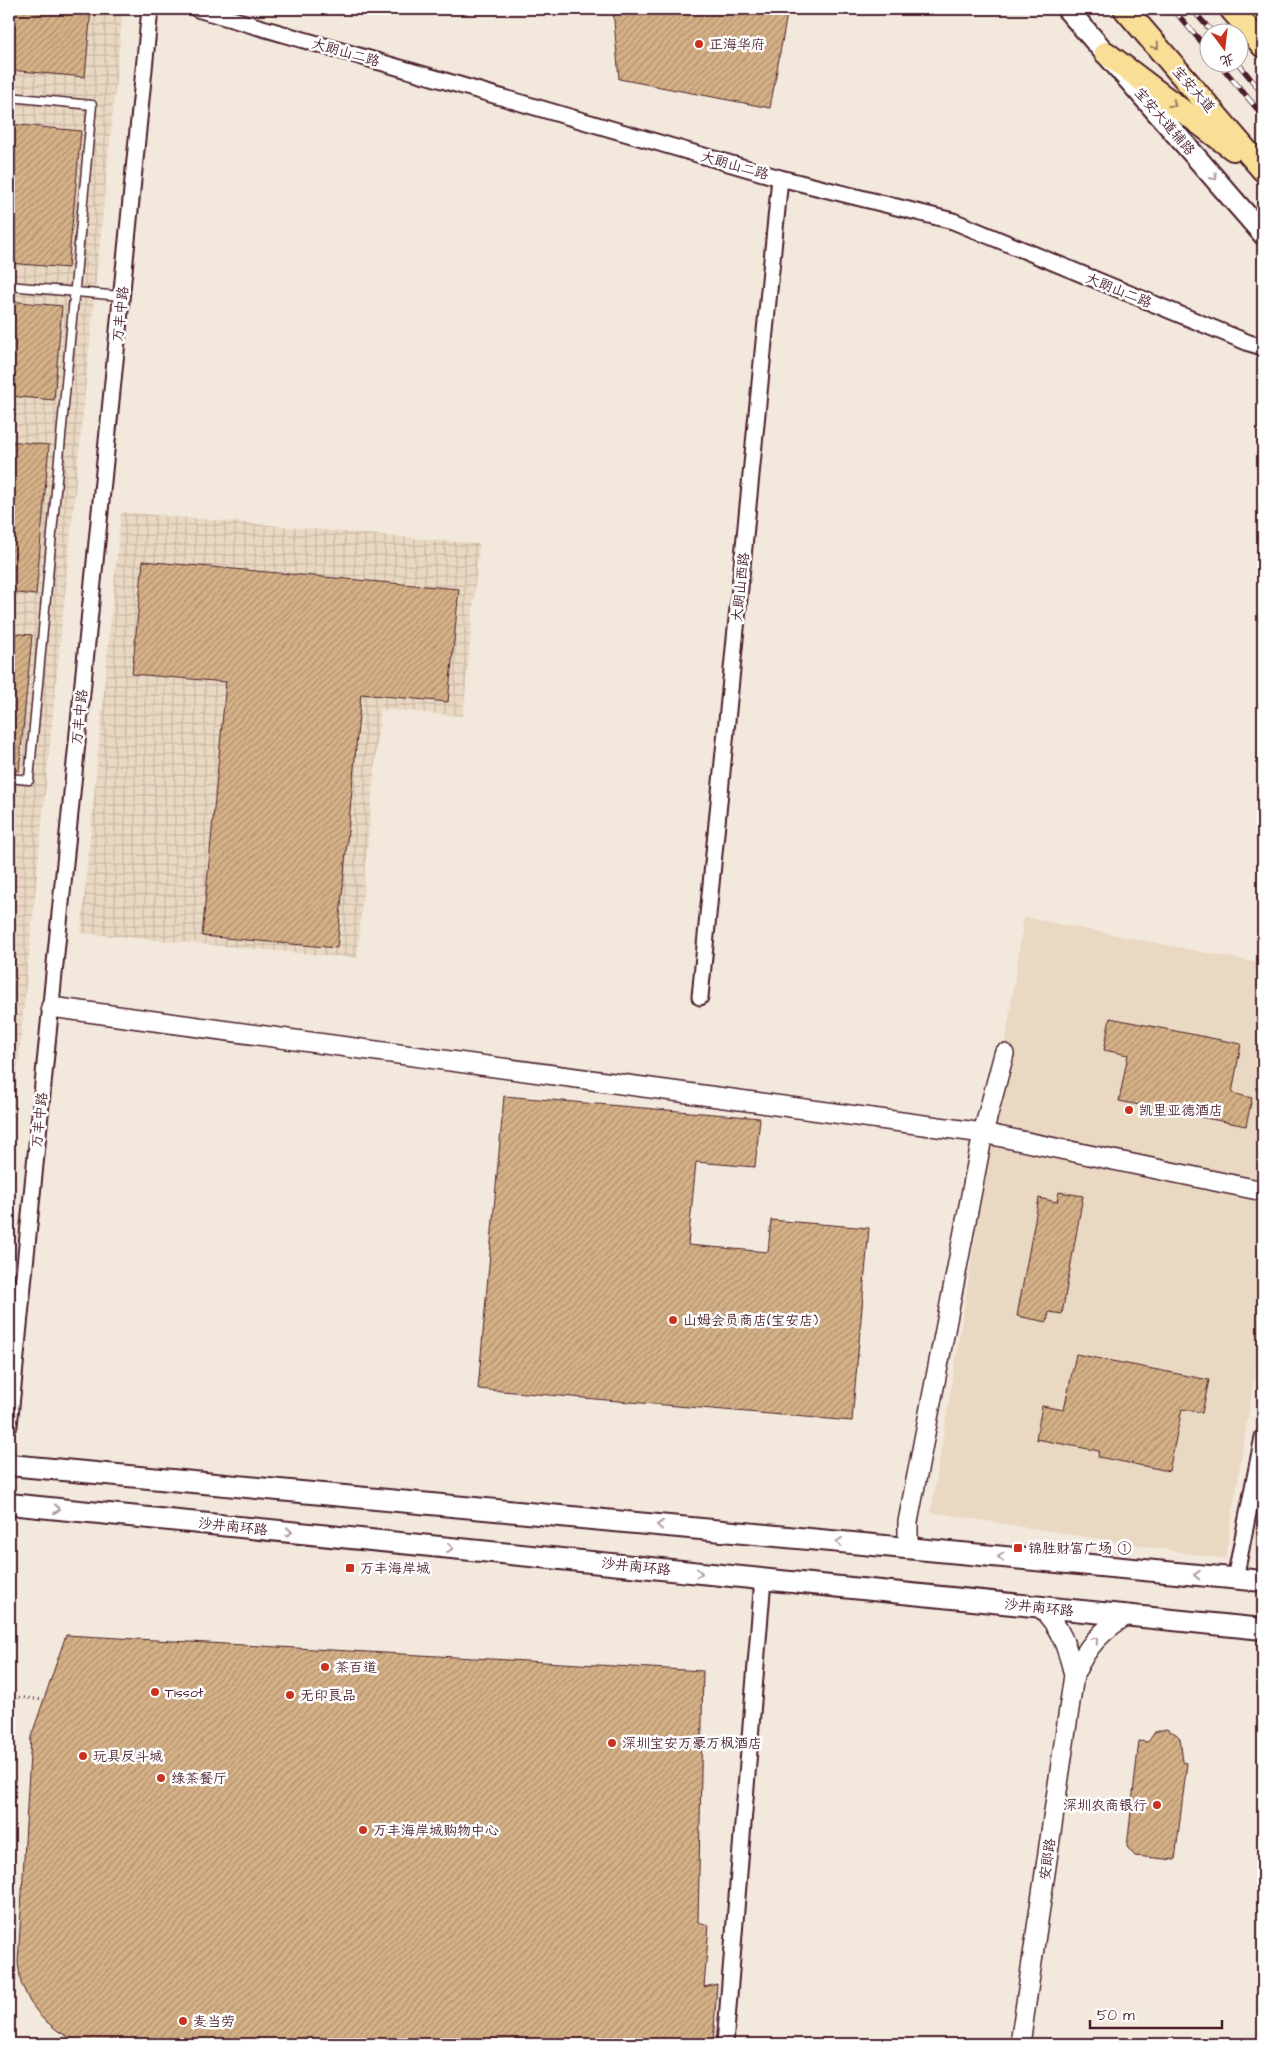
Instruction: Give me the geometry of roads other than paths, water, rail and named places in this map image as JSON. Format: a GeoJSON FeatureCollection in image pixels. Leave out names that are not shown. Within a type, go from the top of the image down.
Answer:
{"type":"FeatureCollection","features":[{"type":"Feature","properties":{"kind":"main road","name":"宝安大道辅路"},"geometry":{"type":"LineString","coordinates":[[1067,9],[1263,234]]}},
{"type":"Feature","properties":{"kind":"main road","name":"宝安大道"},"geometry":{"type":"LineString","coordinates":[[1124,9],[1263,171]]}},
{"type":"Feature","properties":{"kind":"main road"},"geometry":{"type":"LineString","coordinates":[[1231,9],[1263,46]]}},
{"type":"Feature","properties":{"kind":"main road"},"geometry":{"type":"LineString","coordinates":[[1106,53],[1263,171]]}},
{"type":"Feature","properties":{"kind":"main road"},"geometry":{"type":"LineString","coordinates":[[9,1464],[1263,1581]]}},
{"type":"Feature","properties":{"kind":"main road","name":"沙井南环路"},"geometry":{"type":"LineString","coordinates":[[9,1504],[1263,1629]]}},
{"type":"Feature","properties":{"kind":"street","name":"万丰中路"},"geometry":{"type":"LineString","coordinates":[[9,1426],[150,9]]}},
{"type":"Feature","properties":{"kind":"street","name":"大朗山二路"},"geometry":{"type":"LineString","coordinates":[[197,9],[780,178],[953,221],[1249,343],[1263,347]]}},
{"type":"Feature","properties":{"kind":"street","name":"大朗山西路"},"geometry":{"type":"LineString","coordinates":[[700,997],[780,178]]}},
{"type":"Feature","properties":{"kind":"street"},"geometry":{"type":"LineString","coordinates":[[50,1007],[983,1132],[1263,1191]]}},
{"type":"Feature","properties":{"kind":"street"},"geometry":{"type":"LineString","coordinates":[[908,1548],[908,1522],[983,1132],[1004,1054]]}},
{"type":"Feature","properties":{"kind":"street"},"geometry":{"type":"LineString","coordinates":[[1235,1579],[1263,1437]]}},
{"type":"Feature","properties":{"kind":"street"},"geometry":{"type":"LineString","coordinates":[[725,2044],[763,1579]]}},
{"type":"Feature","properties":{"kind":"street","name":"安郎路"},"geometry":{"type":"LineString","coordinates":[[1040,1607],[1050,1616],[1058,1628],[1070,1658],[1074,1675]]}},
{"type":"Feature","properties":{"kind":"street","name":"安郎路"},"geometry":{"type":"LineString","coordinates":[[1020,2044],[1074,1675],[1081,1659],[1101,1632],[1127,1615]]}},
{"type":"Feature","properties":{"kind":"lane"},"geometry":{"type":"LineString","coordinates":[[9,97],[92,105],[29,780],[9,778]]}},
{"type":"Feature","properties":{"kind":"lane"},"geometry":{"type":"LineString","coordinates":[[9,286],[122,296]]}},
{"type":"Feature","properties":{"kind":"railway"},"geometry":{"type":"LineString","coordinates":[[1173,9],[1200,40]]}},
{"type":"Feature","properties":{"kind":"railway"},"geometry":{"type":"LineString","coordinates":[[1192,9],[1203,22]]}},
{"type":"Feature","properties":{"kind":"railway"},"geometry":{"type":"LineString","coordinates":[[1226,72],[1263,116]]}},
{"type":"Feature","properties":{"kind":"railway"},"geometry":{"type":"LineString","coordinates":[[1245,72],[1263,94]]}},
{"type":"Feature","properties":{"kind":"place","name":"正海华府"},"geometry":{"type":"Point","coordinates":[699,44]}},
{"type":"Feature","properties":{"kind":"place","name":"凯里亚德酒店"},"geometry":{"type":"Point","coordinates":[1129,1110]}},
{"type":"Feature","properties":{"kind":"place","name":"山姆会员商店(宝安店)"},"geometry":{"type":"Point","coordinates":[673,1320]}},
{"type":"Feature","properties":{"kind":"place","name":"锦胜财富广场 ①"},"geometry":{"type":"Point","coordinates":[1018,1548]}},
{"type":"Feature","properties":{"kind":"place","name":"万丰海岸城"},"geometry":{"type":"Point","coordinates":[350,1568]}},
{"type":"Feature","properties":{"kind":"place","name":"茶百道"},"geometry":{"type":"Point","coordinates":[325,1667]}},
{"type":"Feature","properties":{"kind":"place","name":"Tissot"},"geometry":{"type":"Point","coordinates":[155,1692]}},
{"type":"Feature","properties":{"kind":"place","name":"无印良品"},"geometry":{"type":"Point","coordinates":[290,1695]}},
{"type":"Feature","properties":{"kind":"place","name":"深圳宝安万豪万枫酒店"},"geometry":{"type":"Point","coordinates":[612,1743]}},
{"type":"Feature","properties":{"kind":"place","name":"玩具反斗城"},"geometry":{"type":"Point","coordinates":[83,1756]}},
{"type":"Feature","properties":{"kind":"place","name":"绿茶餐厅"},"geometry":{"type":"Point","coordinates":[161,1778]}},
{"type":"Feature","properties":{"kind":"place","name":"深圳农商银行"},"geometry":{"type":"Point","coordinates":[1157,1805]}},
{"type":"Feature","properties":{"kind":"place","name":"万丰海岸城购物中心"},"geometry":{"type":"Point","coordinates":[363,1830]}},
{"type":"Feature","properties":{"kind":"place","name":"麦当劳"},"geometry":{"type":"Point","coordinates":[183,2021]}}]}
